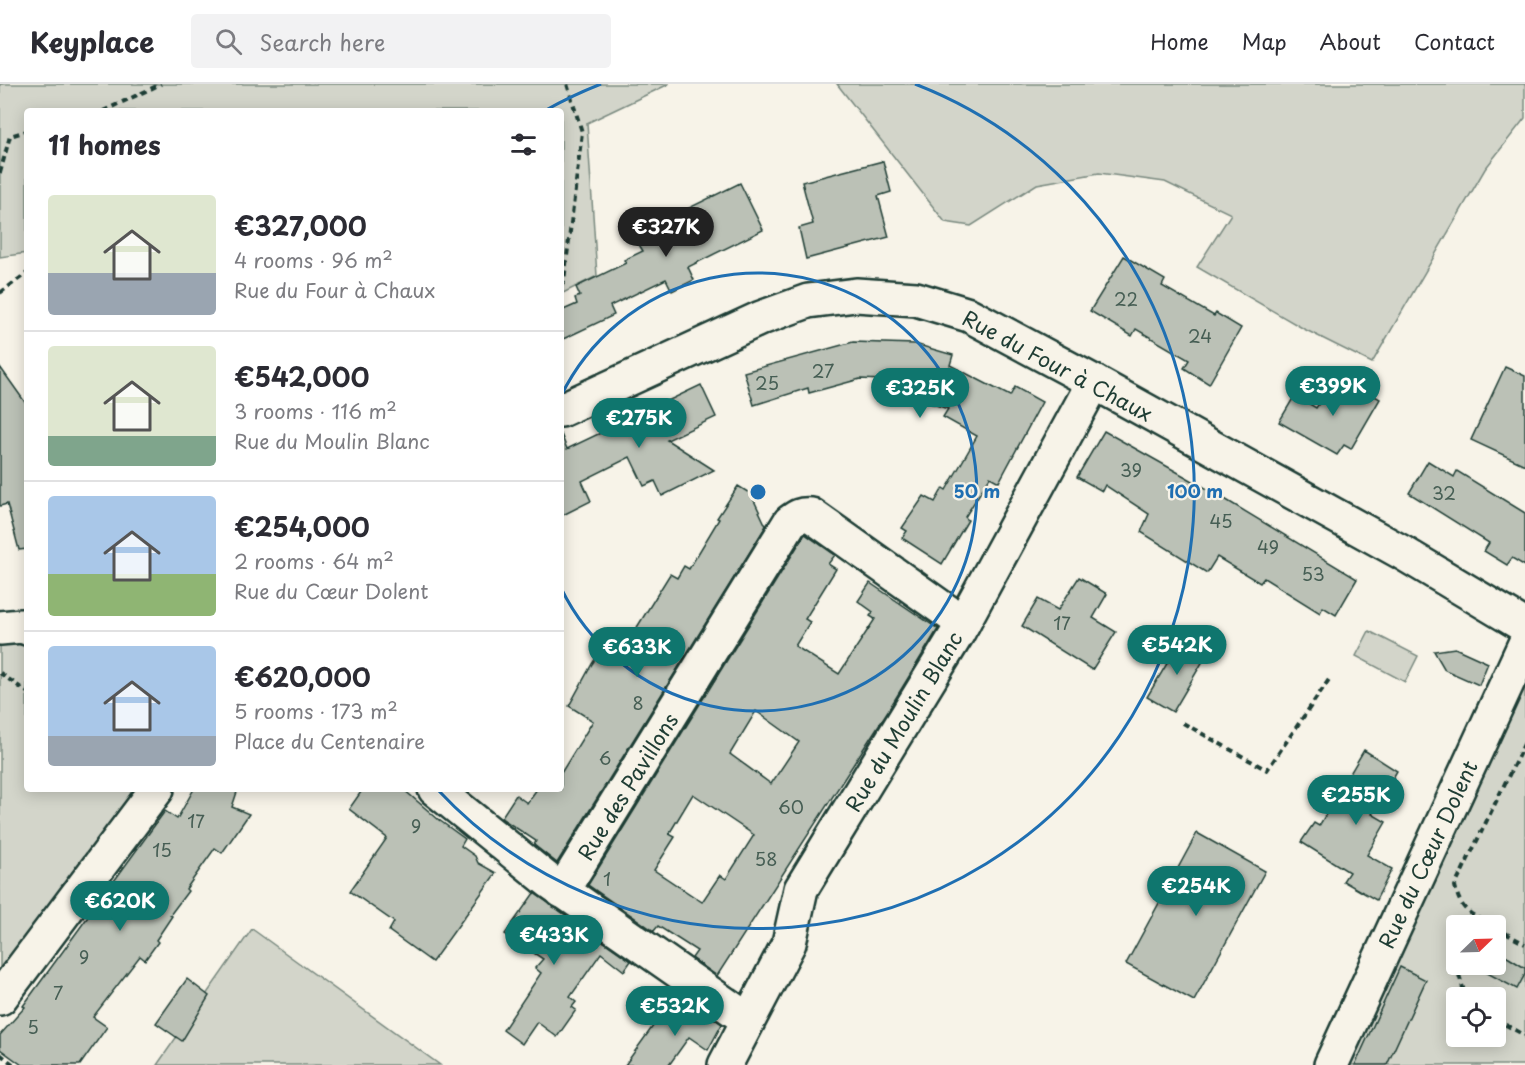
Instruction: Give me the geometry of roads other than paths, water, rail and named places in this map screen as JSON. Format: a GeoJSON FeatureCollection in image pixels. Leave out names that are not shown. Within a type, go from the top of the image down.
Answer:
{"type":"FeatureCollection","features":[{"type":"Feature","properties":{"kind":"street","name":"Rue du Four à Chaux"},"geometry":{"type":"LineString","coordinates":[[564,409],[761,318],[808,301],[856,295],[916,299],[969,315],[1094,382],[1403,553],[1525,626]]}},
{"type":"Feature","properties":{"kind":"street","name":"Rue du Moulin Blanc"},"geometry":{"type":"LineString","coordinates":[[725,1065],[789,943],[801,890],[963,622],[1094,382]]}},
{"type":"Feature","properties":{"kind":"street","name":"Rue des Pavillons"},"geometry":{"type":"LineString","coordinates":[[562,891],[790,522],[797,516],[811,515],[963,622]]}},
{"type":"Feature","properties":{"kind":"street"},"geometry":{"type":"LineString","coordinates":[[0,628],[24,627]]}},
{"type":"Feature","properties":{"kind":"street","name":"Rue du Cœur Dolent"},"geometry":{"type":"LineString","coordinates":[[1331,1065],[1525,644]]}},
{"type":"Feature","properties":{"kind":"street"},"geometry":{"type":"LineString","coordinates":[[0,998],[155,792]]}},
{"type":"Feature","properties":{"kind":"street"},"geometry":{"type":"LineString","coordinates":[[439,792],[562,891],[748,1020]]}}]}
